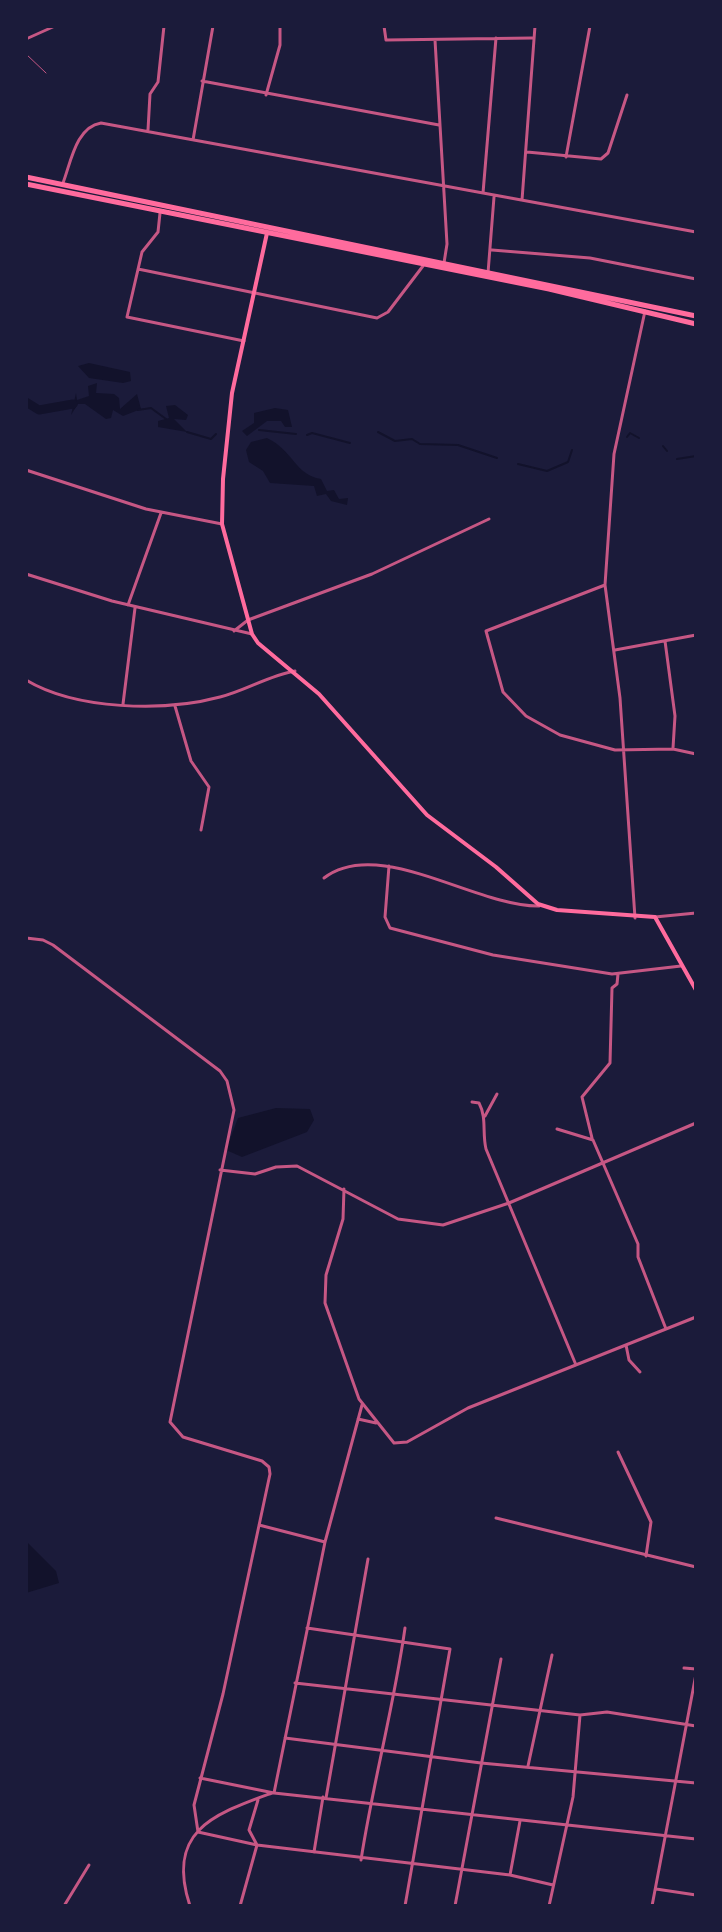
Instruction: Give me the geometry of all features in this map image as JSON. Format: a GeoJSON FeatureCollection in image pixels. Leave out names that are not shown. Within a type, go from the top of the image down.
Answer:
{"type":"FeatureCollection","features":[{"type":"Feature","properties":{"kind":"main road"},"geometry":{"type":"LineString","coordinates":[[26,177],[62,187],[696,316]]}},
{"type":"Feature","properties":{"kind":"main road"},"geometry":{"type":"LineString","coordinates":[[26,184],[62,187]]}},
{"type":"Feature","properties":{"kind":"main road"},"geometry":{"type":"LineString","coordinates":[[112,197],[160,210],[196,214]]}},
{"type":"Feature","properties":{"kind":"main road"},"geometry":{"type":"LineString","coordinates":[[268,229],[227,423],[222,524],[252,634],[258,643],[295,671],[427,815],[543,906],[635,918],[655,917],[696,990]]}},
{"type":"Feature","properties":{"kind":"main road"},"geometry":{"type":"LineString","coordinates":[[373,250],[424,264],[444,265]]}},
{"type":"Feature","properties":{"kind":"main road"},"geometry":{"type":"LineString","coordinates":[[606,298],[645,311],[659,310],[696,324]]}},
{"type":"Feature","properties":{"kind":"street"},"geometry":{"type":"LineString","coordinates":[[26,39],[55,26]]}},
{"type":"Feature","properties":{"kind":"street"},"geometry":{"type":"LineString","coordinates":[[148,131],[150,94],[158,82],[164,26]]}},
{"type":"Feature","properties":{"kind":"street"},"geometry":{"type":"LineString","coordinates":[[193,140],[213,26]]}},
{"type":"Feature","properties":{"kind":"street"},"geometry":{"type":"LineString","coordinates":[[266,95],[280,45],[280,26]]}},
{"type":"Feature","properties":{"kind":"street"},"geometry":{"type":"LineString","coordinates":[[384,26],[386,40],[534,38]]}},
{"type":"Feature","properties":{"kind":"street"},"geometry":{"type":"LineString","coordinates":[[522,200],[535,26]]}},
{"type":"Feature","properties":{"kind":"street"},"geometry":{"type":"LineString","coordinates":[[566,157],[590,26]]}},
{"type":"Feature","properties":{"kind":"street"},"geometry":{"type":"LineString","coordinates":[[483,193],[496,37]]}},
{"type":"Feature","properties":{"kind":"street"},"geometry":{"type":"LineString","coordinates":[[435,40],[441,187],[447,244],[444,265]]}},
{"type":"Feature","properties":{"kind":"street"},"geometry":{"type":"LineString","coordinates":[[202,81],[439,125]]}},
{"type":"Feature","properties":{"kind":"street"},"geometry":{"type":"LineString","coordinates":[[527,152],[589,161],[605,157],[627,95]]}},
{"type":"Feature","properties":{"kind":"street"},"geometry":{"type":"LineString","coordinates":[[62,187],[88,127],[101,123],[696,232]]}},
{"type":"Feature","properties":{"kind":"street"},"geometry":{"type":"LineString","coordinates":[[488,274],[494,195]]}},
{"type":"Feature","properties":{"kind":"street"},"geometry":{"type":"LineString","coordinates":[[160,210],[158,232],[145,246],[127,317],[244,341]]}},
{"type":"Feature","properties":{"kind":"street"},"geometry":{"type":"LineString","coordinates":[[492,250],[590,258],[696,279]]}},
{"type":"Feature","properties":{"kind":"street"},"geometry":{"type":"LineString","coordinates":[[138,269],[377,318],[388,312],[419,276],[424,264]]}},
{"type":"Feature","properties":{"kind":"street"},"geometry":{"type":"LineString","coordinates":[[635,918],[625,809],[625,751],[605,585],[611,479],[645,311]]}},
{"type":"Feature","properties":{"kind":"street"},"geometry":{"type":"LineString","coordinates":[[26,470],[161,513],[222,524]]}},
{"type":"Feature","properties":{"kind":"street"},"geometry":{"type":"LineString","coordinates":[[128,605],[161,513]]}},
{"type":"Feature","properties":{"kind":"street"},"geometry":{"type":"LineString","coordinates":[[234,631],[248,620],[372,574],[489,519]]}},
{"type":"Feature","properties":{"kind":"street"},"geometry":{"type":"LineString","coordinates":[[26,574],[135,607],[252,634]]}},
{"type":"Feature","properties":{"kind":"street"},"geometry":{"type":"LineString","coordinates":[[605,585],[486,631],[503,692],[518,711],[560,735],[625,751],[673,749],[696,754]]}},
{"type":"Feature","properties":{"kind":"street"},"geometry":{"type":"LineString","coordinates":[[123,704],[135,607]]}},
{"type":"Feature","properties":{"kind":"street"},"geometry":{"type":"LineString","coordinates":[[615,650],[696,635]]}},
{"type":"Feature","properties":{"kind":"street"},"geometry":{"type":"LineString","coordinates":[[665,641],[675,716],[673,749]]}},
{"type":"Feature","properties":{"kind":"street"},"geometry":{"type":"LineString","coordinates":[[26,680],[65,695],[123,704],[175,706],[218,698],[295,671]]}},
{"type":"Feature","properties":{"kind":"street"},"geometry":{"type":"LineString","coordinates":[[175,706],[191,761],[209,787],[201,830]]}},
{"type":"Feature","properties":{"kind":"street"},"geometry":{"type":"LineString","coordinates":[[324,878],[351,865],[389,866],[507,901],[543,906]]}},
{"type":"Feature","properties":{"kind":"street"},"geometry":{"type":"LineString","coordinates":[[389,866],[385,917],[390,928],[493,955],[618,974],[681,966]]}},
{"type":"Feature","properties":{"kind":"street"},"geometry":{"type":"LineString","coordinates":[[655,917],[696,913]]}},
{"type":"Feature","properties":{"kind":"street"},"geometry":{"type":"LineString","coordinates":[[26,938],[43,940],[66,954],[220,1071],[227,1081],[234,1110],[170,1422],[183,1437],[262,1461],[269,1467],[223,1694],[199,1778],[193,1812],[198,1832]]}},
{"type":"Feature","properties":{"kind":"street"},"geometry":{"type":"LineString","coordinates":[[618,974],[617,984],[612,988],[610,1063],[582,1097],[593,1140],[638,1244],[638,1257],[666,1329]]}},
{"type":"Feature","properties":{"kind":"street"},"geometry":{"type":"LineString","coordinates":[[497,1094],[481,1131],[486,1149],[576,1365]]}},
{"type":"Feature","properties":{"kind":"street"},"geometry":{"type":"LineString","coordinates":[[472,1102],[479,1103],[485,1116]]}},
{"type":"Feature","properties":{"kind":"street"},"geometry":{"type":"LineString","coordinates":[[220,1170],[255,1174],[276,1167],[297,1166],[398,1219],[424,1225],[456,1222],[509,1203],[696,1123]]}},
{"type":"Feature","properties":{"kind":"street"},"geometry":{"type":"LineString","coordinates":[[557,1129],[593,1140]]}},
{"type":"Feature","properties":{"kind":"street"},"geometry":{"type":"LineString","coordinates":[[344,1189],[343,1219],[326,1275],[324,1296],[362,1405],[394,1443],[434,1430],[468,1408],[696,1317]]}},
{"type":"Feature","properties":{"kind":"street"},"geometry":{"type":"LineString","coordinates":[[626,1345],[629,1360],[640,1372]]}},
{"type":"Feature","properties":{"kind":"street"},"geometry":{"type":"LineString","coordinates":[[274,1793],[325,1542],[362,1405]]}},
{"type":"Feature","properties":{"kind":"street"},"geometry":{"type":"LineString","coordinates":[[358,1419],[376,1423]]}},
{"type":"Feature","properties":{"kind":"street"},"geometry":{"type":"LineString","coordinates":[[618,1452],[651,1522],[652,1532],[646,1556]]}},
{"type":"Feature","properties":{"kind":"street"},"geometry":{"type":"LineString","coordinates":[[496,1518],[696,1567]]}},
{"type":"Feature","properties":{"kind":"street"},"geometry":{"type":"LineString","coordinates":[[259,1525],[325,1542]]}},
{"type":"Feature","properties":{"kind":"street"},"geometry":{"type":"LineString","coordinates":[[314,1852],[368,1559]]}},
{"type":"Feature","properties":{"kind":"street"},"geometry":{"type":"LineString","coordinates":[[307,1628],[450,1649],[405,1906]]}},
{"type":"Feature","properties":{"kind":"street"},"geometry":{"type":"LineString","coordinates":[[361,1860],[370,1803],[396,1696],[405,1628]]}},
{"type":"Feature","properties":{"kind":"street"},"geometry":{"type":"LineString","coordinates":[[528,1766],[552,1655]]}},
{"type":"Feature","properties":{"kind":"street"},"geometry":{"type":"LineString","coordinates":[[455,1906],[469,1816],[501,1659]]}},
{"type":"Feature","properties":{"kind":"street"},"geometry":{"type":"LineString","coordinates":[[652,1906],[696,1672],[684,1668]]}},
{"type":"Feature","properties":{"kind":"street"},"geometry":{"type":"LineString","coordinates":[[295,1683],[580,1715],[607,1712],[696,1726]]}},
{"type":"Feature","properties":{"kind":"street"},"geometry":{"type":"LineString","coordinates":[[549,1906],[577,1772],[580,1715]]}},
{"type":"Feature","properties":{"kind":"street"},"geometry":{"type":"LineString","coordinates":[[285,1738],[481,1763],[696,1783]]}},
{"type":"Feature","properties":{"kind":"street"},"geometry":{"type":"LineString","coordinates":[[199,1778],[274,1793],[469,1816],[665,1833],[696,1839]]}},
{"type":"Feature","properties":{"kind":"street"},"geometry":{"type":"LineString","coordinates":[[190,1906],[185,1869],[190,1841],[215,1815],[274,1793]]}},
{"type":"Feature","properties":{"kind":"street"},"geometry":{"type":"LineString","coordinates":[[240,1906],[257,1845],[249,1830],[259,1798]]}},
{"type":"Feature","properties":{"kind":"street"},"geometry":{"type":"LineString","coordinates":[[510,1875],[520,1821]]}},
{"type":"Feature","properties":{"kind":"street"},"geometry":{"type":"LineString","coordinates":[[198,1832],[257,1845],[361,1860],[510,1875],[553,1885]]}},
{"type":"Feature","properties":{"kind":"street"},"geometry":{"type":"LineString","coordinates":[[64,1906],[89,1865]]}},
{"type":"Feature","properties":{"kind":"street"},"geometry":{"type":"LineString","coordinates":[[655,1889],[696,1895]]}},
{"type":"Feature","properties":{"kind":"lane"},"geometry":{"type":"LineString","coordinates":[[26,54],[46,73]]}},
{"type":"Feature","properties":{"kind":"shaded area"},"geometry":{"type":"Polygon","coordinates":[[[89,363],[130,372],[131,381],[123,383],[89,378],[78,366],[89,363]]]}},
{"type":"Feature","properties":{"kind":"shaded area"},"geometry":{"type":"Polygon","coordinates":[[[97,383],[96,393],[114,394],[119,398],[120,409],[137,394],[141,409],[123,416],[113,410],[111,418],[106,419],[85,404],[78,404],[71,415],[76,393],[77,400],[89,396],[88,386],[97,383]]]}},
{"type":"Feature","properties":{"kind":"shaded area"},"geometry":{"type":"Polygon","coordinates":[[[175,405],[188,415],[186,420],[174,419],[187,432],[158,427],[158,421],[169,418],[166,406],[175,405]]]}},
{"type":"Feature","properties":{"kind":"shaded area"},"geometry":{"type":"Polygon","coordinates":[[[275,408],[288,410],[292,427],[285,427],[281,421],[267,421],[247,436],[242,431],[254,423],[254,413],[275,408]]]}},
{"type":"Feature","properties":{"kind":"shaded area"},"geometry":{"type":"Polygon","coordinates":[[[267,438],[283,449],[305,473],[321,479],[327,491],[334,490],[339,499],[348,498],[347,505],[331,501],[326,494],[317,496],[314,486],[270,483],[263,471],[249,462],[246,450],[251,442],[267,438]]]}},
{"type":"Feature","properties":{"kind":"shaded area"},"geometry":{"type":"Polygon","coordinates":[[[276,1108],[310,1109],[314,1120],[307,1132],[242,1157],[226,1150],[238,1118],[276,1108]]]}},
{"type":"Feature","properties":{"kind":"shaded area"},"geometry":{"type":"Polygon","coordinates":[[[26,1541],[56,1571],[59,1583],[26,1593],[26,1541]]]}},
{"type":"Feature","properties":{"kind":"waterway"},"geometry":{"type":"LineString","coordinates":[[26,402],[39,410],[73,404]]}},
{"type":"Feature","properties":{"kind":"waterway"},"geometry":{"type":"LineString","coordinates":[[138,410],[151,408],[166,419]]}},
{"type":"Feature","properties":{"kind":"waterway"},"geometry":{"type":"LineString","coordinates":[[259,430],[296,434]]}},
{"type":"Feature","properties":{"kind":"waterway"},"geometry":{"type":"LineString","coordinates":[[187,432],[211,439],[216,434]]}},
{"type":"Feature","properties":{"kind":"waterway"},"geometry":{"type":"LineString","coordinates":[[378,432],[395,441],[412,439],[420,444],[458,445],[497,458]]}},
{"type":"Feature","properties":{"kind":"waterway"},"geometry":{"type":"LineString","coordinates":[[307,435],[312,433],[350,443]]}},
{"type":"Feature","properties":{"kind":"waterway"},"geometry":{"type":"LineString","coordinates":[[627,437],[630,433],[639,438]]}},
{"type":"Feature","properties":{"kind":"waterway"},"geometry":{"type":"LineString","coordinates":[[663,446],[667,451]]}},
{"type":"Feature","properties":{"kind":"waterway"},"geometry":{"type":"LineString","coordinates":[[518,464],[547,471],[568,462],[572,450]]}},
{"type":"Feature","properties":{"kind":"waterway"},"geometry":{"type":"LineString","coordinates":[[677,459],[696,456]]}}]}
